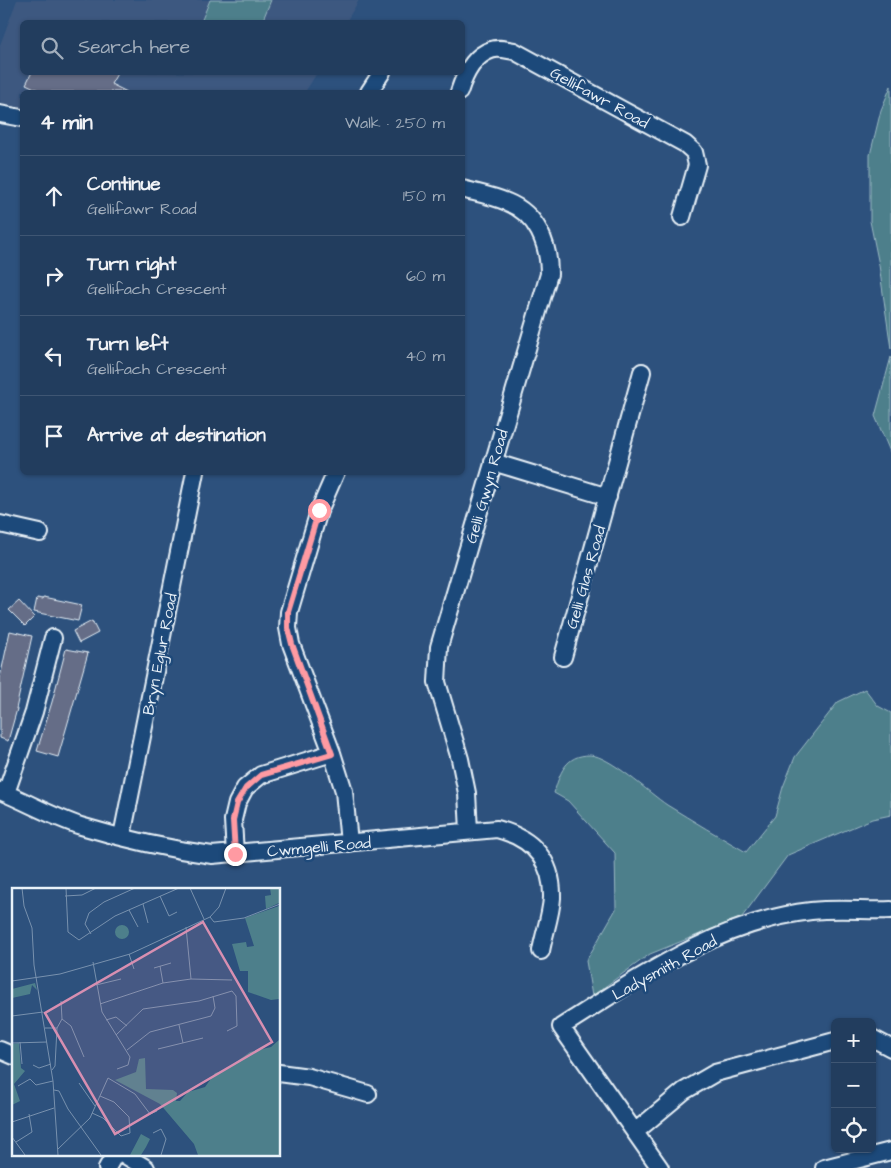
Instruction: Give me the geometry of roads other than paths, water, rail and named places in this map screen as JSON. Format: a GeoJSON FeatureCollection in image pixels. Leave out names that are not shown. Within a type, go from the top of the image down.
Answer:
{"type":"FeatureCollection","features":[{"type":"Feature","properties":{"kind":"street","name":"Gellifawr Road"},"geometry":{"type":"LineString","coordinates":[[460,90],[467,72],[475,60],[491,50],[514,51],[685,144],[694,152],[697,165],[682,217]]}},
{"type":"Feature","properties":{"kind":"street"},"geometry":{"type":"LineString","coordinates":[[370,90],[380,75]]}},
{"type":"Feature","properties":{"kind":"street"},"geometry":{"type":"LineString","coordinates":[[0,114],[20,118]]}},
{"type":"Feature","properties":{"kind":"street","name":"Gelli Gwyn Road"},"geometry":{"type":"LineString","coordinates":[[465,190],[507,202],[519,208],[539,230],[546,244],[549,258],[549,274],[439,647],[437,682],[460,759],[467,793],[469,832]]}},
{"type":"Feature","properties":{"kind":"street","name":"Gelli Glas Road"},"geometry":{"type":"LineString","coordinates":[[563,657],[642,372]]}},
{"type":"Feature","properties":{"kind":"street"},"geometry":{"type":"LineString","coordinates":[[493,462],[608,497]]}},
{"type":"Feature","properties":{"kind":"street","name":"Bryn Eglur Road"},"geometry":{"type":"LineString","coordinates":[[122,836],[194,475]]}},
{"type":"Feature","properties":{"kind":"street"},"geometry":{"type":"LineString","coordinates":[[335,475],[319,510],[288,612],[288,628],[344,791],[349,843]]}},
{"type":"Feature","properties":{"kind":"street"},"geometry":{"type":"LineString","coordinates":[[0,524],[40,533]]}},
{"type":"Feature","properties":{"kind":"street"},"geometry":{"type":"LineString","coordinates":[[3,792],[34,712],[53,638]]}},
{"type":"Feature","properties":{"kind":"street"},"geometry":{"type":"LineString","coordinates":[[235,854],[233,820],[237,803],[246,788],[261,775],[332,754]]}},
{"type":"Feature","properties":{"kind":"street","name":"Cwmgelli Road"},"geometry":{"type":"LineString","coordinates":[[3,792],[40,810],[81,826],[174,850],[212,854],[235,854],[498,829],[514,833],[529,842],[542,857],[550,875],[552,899],[541,951]]}},
{"type":"Feature","properties":{"kind":"street","name":"Ladysmith Road"},"geometry":{"type":"LineString","coordinates":[[635,1132],[561,1027],[687,950],[734,930],[773,918],[812,911],[891,910]]}},
{"type":"Feature","properties":{"kind":"street"},"geometry":{"type":"LineString","coordinates":[[876,1040],[891,1048]]}},
{"type":"Feature","properties":{"kind":"street"},"geometry":{"type":"LineString","coordinates":[[660,1168],[635,1132],[684,1091],[715,1073],[831,1042]]}},
{"type":"Feature","properties":{"kind":"street"},"geometry":{"type":"LineString","coordinates":[[0,1050],[12,1055]]}},
{"type":"Feature","properties":{"kind":"street"},"geometry":{"type":"LineString","coordinates":[[280,1073],[309,1077],[368,1094]]}},
{"type":"Feature","properties":{"kind":"street"},"geometry":{"type":"LineString","coordinates":[[824,1168],[891,1151]]}},
{"type":"Feature","properties":{"kind":"street"},"geometry":{"type":"LineString","coordinates":[[107,1168],[114,1156]]}},
{"type":"Feature","properties":{"kind":"street"},"geometry":{"type":"LineString","coordinates":[[126,1156],[146,1168]]}}]}
